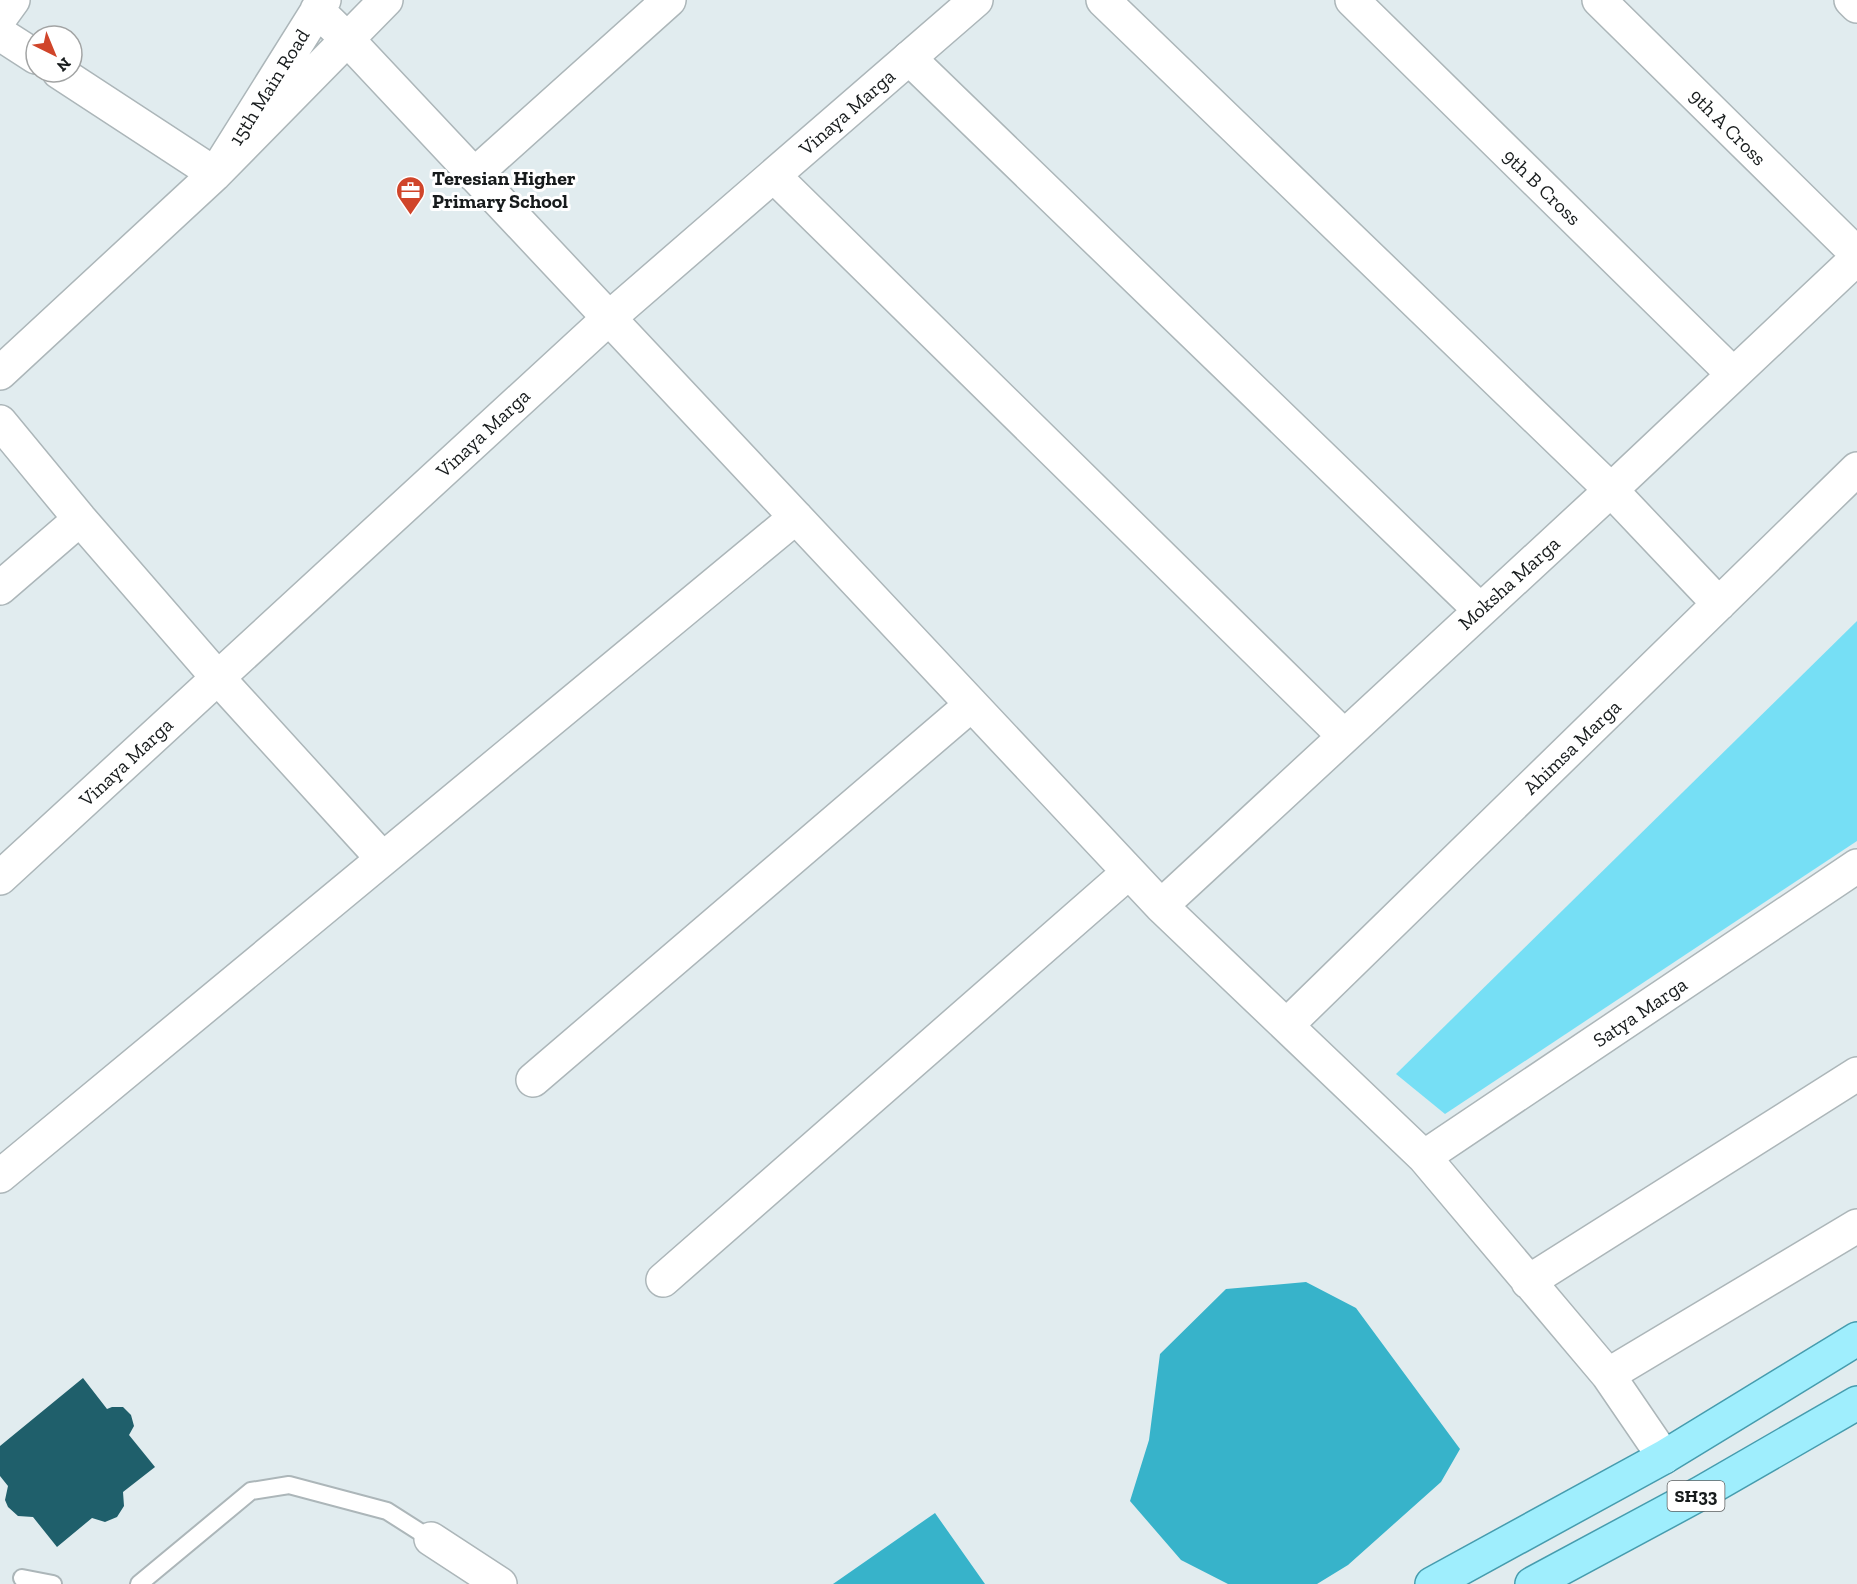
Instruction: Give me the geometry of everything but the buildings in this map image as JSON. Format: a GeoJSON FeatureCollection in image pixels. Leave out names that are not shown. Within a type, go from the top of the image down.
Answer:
{"type":"FeatureCollection","features":[{"type":"Feature","properties":{"kind":"main road"},"geometry":{"type":"LineString","coordinates":[[1432,1584],[1664,1457],[1857,1339]]}},
{"type":"Feature","properties":{"kind":"main road","name":"SH33"},"geometry":{"type":"LineString","coordinates":[[1532,1584],[1701,1493],[1857,1402]]}},
{"type":"Feature","properties":{"kind":"street"},"geometry":{"type":"LineString","coordinates":[[0,18],[13,0]]}},
{"type":"Feature","properties":{"kind":"street"},"geometry":{"type":"LineString","coordinates":[[0,373],[215,174],[386,0]]}},
{"type":"Feature","properties":{"kind":"street"},"geometry":{"type":"LineString","coordinates":[[474,175],[669,0]]}},
{"type":"Feature","properties":{"kind":"street","name":"Vinaya Marga"},"geometry":{"type":"LineString","coordinates":[[0,878],[609,318],[976,0]]}},
{"type":"Feature","properties":{"kind":"street"},"geometry":{"type":"LineString","coordinates":[[1103,0],[1611,490],[1719,604]]}},
{"type":"Feature","properties":{"kind":"street","name":"9th B Cross"},"geometry":{"type":"LineString","coordinates":[[1352,0],[1733,374]]}},
{"type":"Feature","properties":{"kind":"street","name":"9th A Cross"},"geometry":{"type":"LineString","coordinates":[[1599,0],[1857,256]]}},
{"type":"Feature","properties":{"kind":"street"},"geometry":{"type":"LineString","coordinates":[[1851,0],[1857,6]]}},
{"type":"Feature","properties":{"kind":"street"},"geometry":{"type":"LineString","coordinates":[[320,5],[347,39],[1161,906],[1424,1158],[1608,1375],[1664,1457]]}},
{"type":"Feature","properties":{"kind":"street","name":"15th Main Road"},"geometry":{"type":"LineString","coordinates":[[215,174],[320,5]]}},
{"type":"Feature","properties":{"kind":"street"},"geometry":{"type":"LineString","coordinates":[[0,34],[24,49]]}},
{"type":"Feature","properties":{"kind":"street"},"geometry":{"type":"LineString","coordinates":[[909,58],[1479,610]]}},
{"type":"Feature","properties":{"kind":"street"},"geometry":{"type":"LineString","coordinates":[[76,84],[215,174]]}},
{"type":"Feature","properties":{"kind":"street"},"geometry":{"type":"LineString","coordinates":[[774,176],[1344,736]]}},
{"type":"Feature","properties":{"kind":"street","name":"Moksha Marga"},"geometry":{"type":"LineString","coordinates":[[1161,906],[1611,490],[1857,256]]}},
{"type":"Feature","properties":{"kind":"street"},"geometry":{"type":"LineString","coordinates":[[0,422],[80,519],[218,678],[383,859]]}},
{"type":"Feature","properties":{"kind":"street","name":"Ahimsa Marga"},"geometry":{"type":"LineString","coordinates":[[1287,1025],[1857,469]]}},
{"type":"Feature","properties":{"kind":"street"},"geometry":{"type":"LineString","coordinates":[[1,1174],[796,517]]}},
{"type":"Feature","properties":{"kind":"street"},"geometry":{"type":"LineString","coordinates":[[0,588],[80,519]]}},
{"type":"Feature","properties":{"kind":"street"},"geometry":{"type":"LineString","coordinates":[[533,1080],[971,705]]}},
{"type":"Feature","properties":{"kind":"street","name":"Satya Marga"},"geometry":{"type":"LineString","coordinates":[[1424,1158],[1857,866]]}},
{"type":"Feature","properties":{"kind":"street"},"geometry":{"type":"LineString","coordinates":[[663,1280],[1129,872]]}},
{"type":"Feature","properties":{"kind":"street"},"geometry":{"type":"LineString","coordinates":[[1528,1282],[1857,1074]]}},
{"type":"Feature","properties":{"kind":"street"},"geometry":{"type":"LineString","coordinates":[[1608,1375],[1857,1226]]}},
{"type":"Feature","properties":{"kind":"street"},"geometry":{"type":"LineString","coordinates":[[431,1539],[500,1584]]}},
{"type":"Feature","properties":{"kind":"lane"},"geometry":{"type":"LineString","coordinates":[[139,1584],[252,1491],[289,1485],[387,1511],[431,1539]]}},
{"type":"Feature","properties":{"kind":"lane"},"geometry":{"type":"LineString","coordinates":[[22,1578],[53,1584]]}},
{"type":"Feature","properties":{"kind":"shaded area"},"geometry":{"type":"Polygon","coordinates":[[[1857,621],[1857,841],[1445,1114],[1396,1074],[1857,621]]]}},
{"type":"Feature","properties":{"kind":"shaded area"},"geometry":{"type":"Polygon","coordinates":[[[1306,1282],[1356,1308],[1460,1449],[1441,1482],[1348,1565],[1317,1584],[1228,1584],[1181,1560],[1130,1501],[1149,1440],[1160,1354],[1226,1289],[1306,1282]]]}},
{"type":"Feature","properties":{"kind":"shaded area"},"geometry":{"type":"Polygon","coordinates":[[[935,1513],[985,1584],[833,1584],[935,1513]]]}},
{"type":"Feature","properties":{"kind":"place","name":"Teresian Higher Primary School"},"geometry":{"type":"Point","coordinates":[411,216]}}]}
